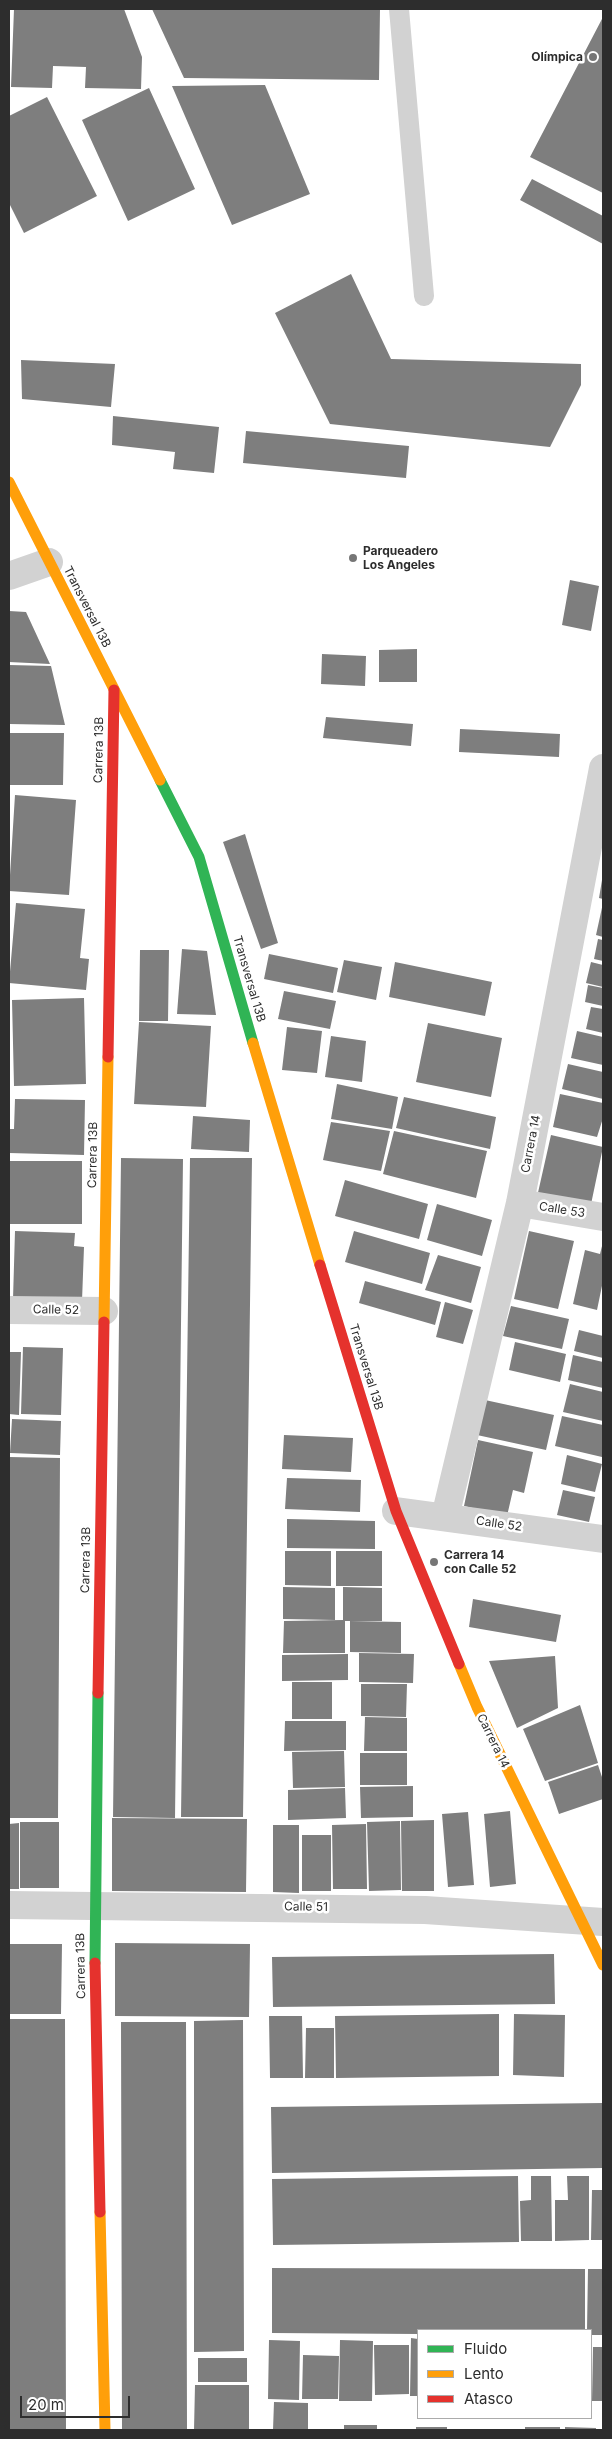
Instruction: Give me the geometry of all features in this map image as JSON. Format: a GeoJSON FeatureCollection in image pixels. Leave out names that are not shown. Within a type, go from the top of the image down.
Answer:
{"type":"FeatureCollection","features":[{"type":"Feature","properties":{"kind":"street","name":"Transversal 13B"},"geometry":{"type":"LineString","coordinates":[[9,482],[199,857],[281,1140],[396,1511]]}},
{"type":"Feature","properties":{"kind":"street"},"geometry":{"type":"LineString","coordinates":[[9,576],[49,562]]}},
{"type":"Feature","properties":{"kind":"street","name":"Carrera 13B"},"geometry":{"type":"LineString","coordinates":[[104,2430],[94,1908],[114,690]]}},
{"type":"Feature","properties":{"kind":"street","name":"Carrera 14"},"geometry":{"type":"LineString","coordinates":[[445,1517],[520,1203],[603,768]]}},
{"type":"Feature","properties":{"kind":"street","name":"Calle 53"},"geometry":{"type":"LineString","coordinates":[[520,1203],[603,1217]]}},
{"type":"Feature","properties":{"kind":"street","name":"Calle 52"},"geometry":{"type":"LineString","coordinates":[[9,1310],[104,1311]]}},
{"type":"Feature","properties":{"kind":"street","name":"Calle 52"},"geometry":{"type":"LineString","coordinates":[[396,1511],[603,1539]]}},
{"type":"Feature","properties":{"kind":"street","name":"Carrera 14"},"geometry":{"type":"LineString","coordinates":[[396,1511],[477,1707],[592,1922],[603,1965]]}},
{"type":"Feature","properties":{"kind":"street","name":"Calle 51"},"geometry":{"type":"LineString","coordinates":[[9,1905],[94,1908],[263,1906],[426,1910],[592,1922]]}},
{"type":"Feature","properties":{"kind":"lane"},"geometry":{"type":"LineString","coordinates":[[399,9],[424,296]]}},
{"type":"Feature","properties":{"kind":"building"},"geometry":{"type":"Polygon","coordinates":[[[14,9],[124,9],[142,57],[141,89],[85,88],[86,67],[53,66],[52,88],[11,87],[14,9]]]}},
{"type":"Feature","properties":{"kind":"building"},"geometry":{"type":"Polygon","coordinates":[[[152,9],[380,9],[379,80],[184,78],[152,9]]]}},
{"type":"Feature","properties":{"kind":"building"},"geometry":{"type":"Polygon","coordinates":[[[603,17],[603,193],[530,157],[603,17]]]}},
{"type":"Feature","properties":{"kind":"building"},"geometry":{"type":"Polygon","coordinates":[[[265,85],[310,194],[232,225],[172,86],[265,85]]]}},
{"type":"Feature","properties":{"kind":"building"},"geometry":{"type":"Polygon","coordinates":[[[149,88],[195,189],[128,221],[82,120],[149,88]]]}},
{"type":"Feature","properties":{"kind":"building"},"geometry":{"type":"Polygon","coordinates":[[[47,97],[97,196],[24,233],[9,203],[9,116],[47,97]]]}},
{"type":"Feature","properties":{"kind":"building"},"geometry":{"type":"Polygon","coordinates":[[[532,179],[603,216],[603,244],[520,200],[532,179]]]}},
{"type":"Feature","properties":{"kind":"building"},"geometry":{"type":"Polygon","coordinates":[[[351,274],[391,359],[581,364],[581,385],[550,447],[330,424],[275,313],[351,274]]]}},
{"type":"Feature","properties":{"kind":"building"},"geometry":{"type":"Polygon","coordinates":[[[21,360],[115,364],[111,407],[22,399],[21,360]]]}},
{"type":"Feature","properties":{"kind":"building"},"geometry":{"type":"Polygon","coordinates":[[[113,416],[219,427],[214,473],[173,469],[175,452],[112,445],[113,416]]]}},
{"type":"Feature","properties":{"kind":"building"},"geometry":{"type":"Polygon","coordinates":[[[246,431],[409,446],[406,478],[243,463],[246,431]]]}},
{"type":"Feature","properties":{"kind":"building"},"geometry":{"type":"Polygon","coordinates":[[[570,580],[599,586],[591,631],[562,625],[570,580]]]}},
{"type":"Feature","properties":{"kind":"building"},"geometry":{"type":"Polygon","coordinates":[[[9,611],[26,612],[50,664],[9,662],[9,611]]]}},
{"type":"Feature","properties":{"kind":"building"},"geometry":{"type":"Polygon","coordinates":[[[417,649],[417,682],[379,682],[379,650],[417,649]]]}},
{"type":"Feature","properties":{"kind":"building"},"geometry":{"type":"Polygon","coordinates":[[[322,654],[366,656],[365,686],[321,684],[322,654]]]}},
{"type":"Feature","properties":{"kind":"building"},"geometry":{"type":"Polygon","coordinates":[[[9,665],[51,666],[65,725],[9,724],[9,665]]]}},
{"type":"Feature","properties":{"kind":"building"},"geometry":{"type":"Polygon","coordinates":[[[326,717],[413,724],[411,746],[323,738],[326,717]]]}},
{"type":"Feature","properties":{"kind":"building"},"geometry":{"type":"Polygon","coordinates":[[[460,729],[560,734],[559,757],[459,752],[460,729]]]}},
{"type":"Feature","properties":{"kind":"building"},"geometry":{"type":"Polygon","coordinates":[[[9,733],[64,733],[63,785],[9,785],[9,733]]]}},
{"type":"Feature","properties":{"kind":"building"},"geometry":{"type":"Polygon","coordinates":[[[15,795],[76,800],[69,895],[9,891],[15,795]]]}},
{"type":"Feature","properties":{"kind":"building"},"geometry":{"type":"Polygon","coordinates":[[[245,834],[278,943],[261,949],[223,842],[245,834]]]}},
{"type":"Feature","properties":{"kind":"building"},"geometry":{"type":"Polygon","coordinates":[[[603,880],[603,899],[599,898],[603,880]]]}},
{"type":"Feature","properties":{"kind":"building"},"geometry":{"type":"Polygon","coordinates":[[[16,903],[85,909],[80,958],[89,959],[86,990],[9,983],[16,903]]]}},
{"type":"Feature","properties":{"kind":"building"},"geometry":{"type":"Polygon","coordinates":[[[603,903],[603,937],[596,935],[603,903]]]}},
{"type":"Feature","properties":{"kind":"building"},"geometry":{"type":"Polygon","coordinates":[[[598,939],[603,940],[603,961],[594,959],[598,939]]]}},
{"type":"Feature","properties":{"kind":"building"},"geometry":{"type":"Polygon","coordinates":[[[182,949],[207,951],[216,1015],[177,1014],[182,949]]]}},
{"type":"Feature","properties":{"kind":"building"},"geometry":{"type":"Polygon","coordinates":[[[140,950],[169,950],[168,1021],[139,1021],[140,950]]]}},
{"type":"Feature","properties":{"kind":"building"},"geometry":{"type":"Polygon","coordinates":[[[269,954],[338,968],[333,993],[264,979],[269,954]]]}},
{"type":"Feature","properties":{"kind":"building"},"geometry":{"type":"Polygon","coordinates":[[[344,960],[382,967],[376,1000],[337,992],[344,960]]]}},
{"type":"Feature","properties":{"kind":"building"},"geometry":{"type":"Polygon","coordinates":[[[395,962],[492,982],[485,1016],[389,997],[395,962]]]}},
{"type":"Feature","properties":{"kind":"building"},"geometry":{"type":"Polygon","coordinates":[[[591,962],[603,965],[603,987],[586,983],[591,962]]]}},
{"type":"Feature","properties":{"kind":"building"},"geometry":{"type":"Polygon","coordinates":[[[588,985],[603,988],[603,1006],[585,1002],[588,985]]]}},
{"type":"Feature","properties":{"kind":"building"},"geometry":{"type":"Polygon","coordinates":[[[284,991],[336,1001],[330,1029],[278,1019],[284,991]]]}},
{"type":"Feature","properties":{"kind":"building"},"geometry":{"type":"Polygon","coordinates":[[[84,998],[86,1084],[14,1086],[12,1000],[84,998]]]}},
{"type":"Feature","properties":{"kind":"building"},"geometry":{"type":"Polygon","coordinates":[[[591,1007],[603,1009],[603,1033],[586,1029],[591,1007]]]}},
{"type":"Feature","properties":{"kind":"building"},"geometry":{"type":"Polygon","coordinates":[[[139,1022],[211,1026],[206,1107],[134,1104],[139,1022]]]}},
{"type":"Feature","properties":{"kind":"building"},"geometry":{"type":"Polygon","coordinates":[[[428,1023],[502,1038],[491,1097],[416,1082],[428,1023]]]}},
{"type":"Feature","properties":{"kind":"building"},"geometry":{"type":"Polygon","coordinates":[[[287,1027],[322,1031],[317,1073],[282,1070],[287,1027]]]}},
{"type":"Feature","properties":{"kind":"building"},"geometry":{"type":"Polygon","coordinates":[[[577,1031],[603,1037],[603,1065],[571,1058],[577,1031]]]}},
{"type":"Feature","properties":{"kind":"building"},"geometry":{"type":"Polygon","coordinates":[[[331,1036],[366,1041],[362,1082],[325,1077],[331,1036]]]}},
{"type":"Feature","properties":{"kind":"building"},"geometry":{"type":"Polygon","coordinates":[[[568,1064],[603,1072],[603,1099],[562,1089],[568,1064]]]}},
{"type":"Feature","properties":{"kind":"building"},"geometry":{"type":"Polygon","coordinates":[[[337,1084],[398,1097],[392,1129],[331,1119],[337,1084]]]}},
{"type":"Feature","properties":{"kind":"building"},"geometry":{"type":"Polygon","coordinates":[[[560,1094],[603,1103],[603,1118],[597,1137],[553,1127],[560,1094]]]}},
{"type":"Feature","properties":{"kind":"building"},"geometry":{"type":"Polygon","coordinates":[[[404,1097],[496,1117],[490,1149],[396,1128],[404,1097]]]}},
{"type":"Feature","properties":{"kind":"building"},"geometry":{"type":"Polygon","coordinates":[[[15,1099],[85,1100],[84,1155],[9,1153],[9,1129],[14,1129],[15,1099]]]}},
{"type":"Feature","properties":{"kind":"building"},"geometry":{"type":"Polygon","coordinates":[[[193,1116],[250,1120],[249,1152],[191,1149],[193,1116]]]}},
{"type":"Feature","properties":{"kind":"building"},"geometry":{"type":"Polygon","coordinates":[[[331,1122],[390,1131],[381,1171],[323,1160],[331,1122]]]}},
{"type":"Feature","properties":{"kind":"building"},"geometry":{"type":"Polygon","coordinates":[[[394,1131],[487,1151],[476,1198],[383,1174],[394,1131]]]}},
{"type":"Feature","properties":{"kind":"building"},"geometry":{"type":"Polygon","coordinates":[[[551,1135],[603,1147],[590,1209],[537,1197],[551,1135]]]}},
{"type":"Feature","properties":{"kind":"building"},"geometry":{"type":"Polygon","coordinates":[[[121,1158],[183,1159],[175,1818],[113,1817],[121,1158]]]}},
{"type":"Feature","properties":{"kind":"building"},"geometry":{"type":"Polygon","coordinates":[[[190,1158],[252,1158],[243,1817],[181,1817],[190,1158]]]}},
{"type":"Feature","properties":{"kind":"building"},"geometry":{"type":"Polygon","coordinates":[[[9,1161],[82,1161],[82,1224],[9,1224],[9,1161]]]}},
{"type":"Feature","properties":{"kind":"building"},"geometry":{"type":"Polygon","coordinates":[[[345,1180],[428,1204],[419,1239],[335,1216],[345,1180]]]}},
{"type":"Feature","properties":{"kind":"building"},"geometry":{"type":"Polygon","coordinates":[[[437,1204],[492,1220],[482,1256],[427,1240],[437,1204]]]}},
{"type":"Feature","properties":{"kind":"building"},"geometry":{"type":"Polygon","coordinates":[[[15,1231],[75,1233],[74,1246],[84,1247],[82,1301],[13,1299],[15,1231]]]}},
{"type":"Feature","properties":{"kind":"building"},"geometry":{"type":"Polygon","coordinates":[[[354,1231],[430,1253],[422,1284],[345,1262],[354,1231]]]}},
{"type":"Feature","properties":{"kind":"building"},"geometry":{"type":"Polygon","coordinates":[[[529,1231],[574,1241],[558,1309],[514,1299],[529,1231]]]}},
{"type":"Feature","properties":{"kind":"building"},"geometry":{"type":"Polygon","coordinates":[[[603,1242],[603,1281],[597,1310],[573,1304],[585,1250],[600,1254],[603,1242]]]}},
{"type":"Feature","properties":{"kind":"building"},"geometry":{"type":"Polygon","coordinates":[[[438,1255],[481,1267],[471,1303],[425,1290],[438,1255]]]}},
{"type":"Feature","properties":{"kind":"building"},"geometry":{"type":"Polygon","coordinates":[[[365,1281],[441,1302],[435,1325],[359,1303],[365,1281]]]}},
{"type":"Feature","properties":{"kind":"building"},"geometry":{"type":"Polygon","coordinates":[[[445,1302],[473,1310],[463,1344],[436,1337],[445,1302]]]}},
{"type":"Feature","properties":{"kind":"building"},"geometry":{"type":"Polygon","coordinates":[[[511,1306],[569,1319],[562,1349],[503,1336],[511,1306]]]}},
{"type":"Feature","properties":{"kind":"building"},"geometry":{"type":"Polygon","coordinates":[[[579,1330],[603,1336],[603,1358],[574,1351],[579,1330]]]}},
{"type":"Feature","properties":{"kind":"building"},"geometry":{"type":"Polygon","coordinates":[[[515,1342],[566,1354],[560,1382],[509,1370],[515,1342]]]}},
{"type":"Feature","properties":{"kind":"building"},"geometry":{"type":"Polygon","coordinates":[[[23,1347],[63,1348],[61,1415],[21,1414],[23,1347]]]}},
{"type":"Feature","properties":{"kind":"building"},"geometry":{"type":"Polygon","coordinates":[[[9,1352],[21,1352],[19,1415],[9,1414],[9,1352]]]}},
{"type":"Feature","properties":{"kind":"building"},"geometry":{"type":"Polygon","coordinates":[[[573,1355],[603,1362],[603,1388],[568,1380],[573,1355]]]}},
{"type":"Feature","properties":{"kind":"building"},"geometry":{"type":"Polygon","coordinates":[[[570,1384],[603,1392],[603,1421],[563,1412],[570,1384]]]}},
{"type":"Feature","properties":{"kind":"building"},"geometry":{"type":"Polygon","coordinates":[[[485,1400],[554,1415],[546,1450],[477,1435],[485,1400]]]}},
{"type":"Feature","properties":{"kind":"building"},"geometry":{"type":"Polygon","coordinates":[[[562,1416],[603,1425],[602,1457],[555,1446],[562,1416]]]}},
{"type":"Feature","properties":{"kind":"building"},"geometry":{"type":"Polygon","coordinates":[[[12,1419],[61,1421],[60,1455],[10,1453],[12,1419]]]}},
{"type":"Feature","properties":{"kind":"building"},"geometry":{"type":"Polygon","coordinates":[[[284,1435],[353,1438],[351,1472],[282,1469],[284,1435]]]}},
{"type":"Feature","properties":{"kind":"building"},"geometry":{"type":"Polygon","coordinates":[[[478,1440],[533,1452],[524,1493],[513,1490],[507,1516],[464,1506],[478,1440]]]}},
{"type":"Feature","properties":{"kind":"building"},"geometry":{"type":"Polygon","coordinates":[[[567,1455],[602,1464],[595,1492],[561,1484],[567,1455]]]}},
{"type":"Feature","properties":{"kind":"building"},"geometry":{"type":"Polygon","coordinates":[[[9,1457],[60,1458],[58,1818],[9,1818],[9,1457]]]}},
{"type":"Feature","properties":{"kind":"building"},"geometry":{"type":"Polygon","coordinates":[[[287,1478],[361,1480],[360,1512],[285,1509],[287,1478]]]}},
{"type":"Feature","properties":{"kind":"building"},"geometry":{"type":"Polygon","coordinates":[[[563,1490],[595,1497],[589,1522],[557,1515],[563,1490]]]}},
{"type":"Feature","properties":{"kind":"building"},"geometry":{"type":"Polygon","coordinates":[[[287,1519],[375,1521],[375,1549],[287,1548],[287,1519]]]}},
{"type":"Feature","properties":{"kind":"building"},"geometry":{"type":"Polygon","coordinates":[[[285,1551],[331,1551],[331,1586],[285,1585],[285,1551]]]}},
{"type":"Feature","properties":{"kind":"building"},"geometry":{"type":"Polygon","coordinates":[[[336,1551],[382,1551],[382,1586],[336,1586],[336,1551]]]}},
{"type":"Feature","properties":{"kind":"building"},"geometry":{"type":"Polygon","coordinates":[[[283,1587],[335,1588],[335,1620],[283,1619],[283,1587]]]}},
{"type":"Feature","properties":{"kind":"building"},"geometry":{"type":"Polygon","coordinates":[[[343,1587],[382,1588],[382,1621],[345,1621],[345,1653],[283,1653],[284,1621],[343,1620],[343,1587]]]}},
{"type":"Feature","properties":{"kind":"building"},"geometry":{"type":"Polygon","coordinates":[[[473,1599],[561,1615],[556,1642],[469,1627],[473,1599]]]}},
{"type":"Feature","properties":{"kind":"building"},"geometry":{"type":"Polygon","coordinates":[[[350,1621],[401,1622],[401,1653],[350,1652],[350,1621]]]}},
{"type":"Feature","properties":{"kind":"building"},"geometry":{"type":"Polygon","coordinates":[[[359,1653],[414,1654],[413,1683],[359,1682],[359,1653]]]}},
{"type":"Feature","properties":{"kind":"building"},"geometry":{"type":"Polygon","coordinates":[[[348,1654],[348,1680],[282,1681],[282,1655],[348,1654]]]}},
{"type":"Feature","properties":{"kind":"building"},"geometry":{"type":"Polygon","coordinates":[[[555,1656],[558,1708],[517,1728],[489,1661],[555,1656]]]}},
{"type":"Feature","properties":{"kind":"building"},"geometry":{"type":"Polygon","coordinates":[[[292,1682],[332,1682],[332,1719],[292,1719],[292,1682]]]}},
{"type":"Feature","properties":{"kind":"building"},"geometry":{"type":"Polygon","coordinates":[[[361,1684],[407,1684],[406,1717],[361,1716],[361,1684]]]}},
{"type":"Feature","properties":{"kind":"building"},"geometry":{"type":"Polygon","coordinates":[[[580,1705],[598,1763],[545,1781],[523,1729],[580,1705]]]}},
{"type":"Feature","properties":{"kind":"building"},"geometry":{"type":"Polygon","coordinates":[[[365,1717],[407,1718],[407,1751],[364,1751],[365,1717]]]}},
{"type":"Feature","properties":{"kind":"building"},"geometry":{"type":"Polygon","coordinates":[[[285,1721],[346,1721],[346,1750],[284,1751],[285,1721]]]}},
{"type":"Feature","properties":{"kind":"building"},"geometry":{"type":"Polygon","coordinates":[[[344,1751],[345,1787],[293,1788],[292,1752],[344,1751]]]}},
{"type":"Feature","properties":{"kind":"building"},"geometry":{"type":"Polygon","coordinates":[[[360,1753],[407,1753],[407,1785],[360,1785],[360,1753]]]}},
{"type":"Feature","properties":{"kind":"building"},"geometry":{"type":"Polygon","coordinates":[[[598,1765],[603,1780],[603,1799],[559,1814],[548,1782],[598,1765]]]}},
{"type":"Feature","properties":{"kind":"building"},"geometry":{"type":"Polygon","coordinates":[[[413,1786],[413,1817],[361,1818],[360,1787],[413,1786]]]}},
{"type":"Feature","properties":{"kind":"building"},"geometry":{"type":"Polygon","coordinates":[[[345,1788],[346,1818],[288,1820],[288,1790],[345,1788]]]}},
{"type":"Feature","properties":{"kind":"building"},"geometry":{"type":"Polygon","coordinates":[[[510,1811],[516,1884],[490,1887],[484,1814],[510,1811]]]}},
{"type":"Feature","properties":{"kind":"building"},"geometry":{"type":"Polygon","coordinates":[[[468,1812],[474,1885],[448,1887],[442,1814],[468,1812]]]}},
{"type":"Feature","properties":{"kind":"building"},"geometry":{"type":"Polygon","coordinates":[[[112,1818],[247,1819],[246,1892],[112,1891],[112,1818]]]}},
{"type":"Feature","properties":{"kind":"building"},"geometry":{"type":"Polygon","coordinates":[[[434,1820],[434,1891],[402,1891],[401,1821],[434,1820]]]}},
{"type":"Feature","properties":{"kind":"building"},"geometry":{"type":"Polygon","coordinates":[[[400,1821],[401,1890],[369,1891],[367,1822],[400,1821]]]}},
{"type":"Feature","properties":{"kind":"building"},"geometry":{"type":"Polygon","coordinates":[[[20,1822],[59,1822],[59,1888],[20,1888],[20,1822]]]}},
{"type":"Feature","properties":{"kind":"building"},"geometry":{"type":"Polygon","coordinates":[[[19,1823],[19,1889],[9,1889],[9,1824],[19,1823]]]}},
{"type":"Feature","properties":{"kind":"building"},"geometry":{"type":"Polygon","coordinates":[[[366,1824],[367,1889],[333,1889],[332,1825],[366,1824]]]}},
{"type":"Feature","properties":{"kind":"building"},"geometry":{"type":"Polygon","coordinates":[[[273,1825],[299,1825],[299,1893],[273,1892],[273,1825]]]}},
{"type":"Feature","properties":{"kind":"building"},"geometry":{"type":"Polygon","coordinates":[[[302,1835],[331,1835],[331,1891],[302,1891],[302,1835]]]}},
{"type":"Feature","properties":{"kind":"building"},"geometry":{"type":"Polygon","coordinates":[[[115,1943],[250,1944],[249,2017],[115,2016],[115,1943]]]}},
{"type":"Feature","properties":{"kind":"building"},"geometry":{"type":"Polygon","coordinates":[[[9,1944],[62,1944],[61,2014],[9,2014],[9,1944]]]}},
{"type":"Feature","properties":{"kind":"building"},"geometry":{"type":"Polygon","coordinates":[[[554,1954],[555,2004],[273,2007],[272,1957],[554,1954]]]}},
{"type":"Feature","properties":{"kind":"building"},"geometry":{"type":"Polygon","coordinates":[[[499,2014],[499,2076],[336,2078],[335,2016],[499,2014]]]}},
{"type":"Feature","properties":{"kind":"building"},"geometry":{"type":"Polygon","coordinates":[[[514,2014],[565,2015],[564,2077],[513,2075],[514,2014]]]}},
{"type":"Feature","properties":{"kind":"building"},"geometry":{"type":"Polygon","coordinates":[[[269,2016],[302,2016],[303,2078],[270,2078],[269,2016]]]}},
{"type":"Feature","properties":{"kind":"building"},"geometry":{"type":"Polygon","coordinates":[[[9,2019],[65,2019],[66,2430],[9,2430],[9,2019]]]}},
{"type":"Feature","properties":{"kind":"building"},"geometry":{"type":"Polygon","coordinates":[[[243,2020],[244,2351],[194,2352],[194,2021],[243,2020]]]}},
{"type":"Feature","properties":{"kind":"building"},"geometry":{"type":"Polygon","coordinates":[[[121,2022],[186,2022],[187,2430],[122,2430],[121,2022]]]}},
{"type":"Feature","properties":{"kind":"building"},"geometry":{"type":"Polygon","coordinates":[[[306,2028],[334,2028],[334,2078],[305,2078],[306,2028]]]}},
{"type":"Feature","properties":{"kind":"building"},"geometry":{"type":"Polygon","coordinates":[[[603,2103],[603,2168],[272,2173],[271,2107],[603,2103]]]}},
{"type":"Feature","properties":{"kind":"building"},"geometry":{"type":"Polygon","coordinates":[[[518,2176],[519,2242],[273,2245],[272,2179],[518,2176]]]}},
{"type":"Feature","properties":{"kind":"building"},"geometry":{"type":"Polygon","coordinates":[[[531,2176],[551,2176],[552,2241],[521,2241],[520,2201],[531,2200],[531,2176]]]}},
{"type":"Feature","properties":{"kind":"building"},"geometry":{"type":"Polygon","coordinates":[[[567,2176],[589,2176],[589,2240],[555,2241],[555,2200],[568,2200],[567,2176]]]}},
{"type":"Feature","properties":{"kind":"building"},"geometry":{"type":"Polygon","coordinates":[[[592,2190],[603,2190],[603,2240],[591,2240],[592,2190]]]}},
{"type":"Feature","properties":{"kind":"building"},"geometry":{"type":"Polygon","coordinates":[[[272,2268],[585,2269],[585,2329],[417,2329],[417,2334],[272,2333],[272,2268]]]}},
{"type":"Feature","properties":{"kind":"building"},"geometry":{"type":"Polygon","coordinates":[[[588,2269],[603,2269],[603,2335],[592,2335],[592,2329],[587,2329],[588,2269]]]}},
{"type":"Feature","properties":{"kind":"building"},"geometry":{"type":"Polygon","coordinates":[[[411,2338],[417,2339],[417,2396],[410,2396],[411,2338]]]}},
{"type":"Feature","properties":{"kind":"building"},"geometry":{"type":"Polygon","coordinates":[[[269,2340],[300,2341],[299,2400],[268,2399],[269,2340]]]}},
{"type":"Feature","properties":{"kind":"building"},"geometry":{"type":"Polygon","coordinates":[[[340,2340],[373,2341],[372,2401],[339,2401],[340,2340]]]}},
{"type":"Feature","properties":{"kind":"building"},"geometry":{"type":"Polygon","coordinates":[[[374,2345],[409,2345],[409,2394],[375,2395],[374,2345]]]}},
{"type":"Feature","properties":{"kind":"building"},"geometry":{"type":"Polygon","coordinates":[[[593,2347],[603,2347],[603,2401],[592,2401],[593,2347]]]}},
{"type":"Feature","properties":{"kind":"building"},"geometry":{"type":"Polygon","coordinates":[[[303,2355],[339,2356],[338,2399],[302,2399],[303,2355]]]}},
{"type":"Feature","properties":{"kind":"building"},"geometry":{"type":"Polygon","coordinates":[[[198,2358],[247,2358],[247,2382],[198,2382],[198,2358]]]}},
{"type":"Feature","properties":{"kind":"building"},"geometry":{"type":"Polygon","coordinates":[[[195,2385],[249,2385],[249,2430],[194,2430],[195,2385]]]}},
{"type":"Feature","properties":{"kind":"building"},"geometry":{"type":"Polygon","coordinates":[[[274,2402],[308,2403],[308,2430],[273,2430],[274,2402]]]}},
{"type":"Feature","properties":{"kind":"building"},"geometry":{"type":"Polygon","coordinates":[[[344,2425],[377,2425],[377,2430],[344,2430],[344,2425]]]}},
{"type":"Feature","properties":{"kind":"building"},"geometry":{"type":"Polygon","coordinates":[[[416,2427],[447,2427],[447,2430],[416,2430],[416,2427]]]}},
{"type":"Feature","properties":{"kind":"building"},"geometry":{"type":"Polygon","coordinates":[[[525,2427],[560,2427],[560,2430],[525,2430],[525,2427]]]}},
{"type":"Feature","properties":{"kind":"building"},"geometry":{"type":"Polygon","coordinates":[[[565,2427],[596,2428],[596,2430],[565,2430],[565,2427]]]}},
{"type":"Feature","properties":{"kind":"traffic: fast"},"geometry":{"type":"LineString","coordinates":[[160,780],[199,857],[253,1043]]}},
{"type":"Feature","properties":{"kind":"traffic: fast"},"geometry":{"type":"LineString","coordinates":[[95,1963],[98,1693]]}},
{"type":"Feature","properties":{"kind":"traffic: slow"},"geometry":{"type":"LineString","coordinates":[[9,482],[160,780]]}},
{"type":"Feature","properties":{"kind":"traffic: slow"},"geometry":{"type":"LineString","coordinates":[[253,1043],[320,1265]]}},
{"type":"Feature","properties":{"kind":"traffic: slow"},"geometry":{"type":"LineString","coordinates":[[104,1322],[108,1057]]}},
{"type":"Feature","properties":{"kind":"traffic: slow"},"geometry":{"type":"LineString","coordinates":[[459,1664],[477,1707],[603,1965]]}},
{"type":"Feature","properties":{"kind":"traffic: slow"},"geometry":{"type":"LineString","coordinates":[[100,2212],[105,2430]]}},
{"type":"Feature","properties":{"kind":"traffic: jam"},"geometry":{"type":"LineString","coordinates":[[108,1057],[114,690]]}},
{"type":"Feature","properties":{"kind":"traffic: jam"},"geometry":{"type":"LineString","coordinates":[[320,1265],[396,1511],[459,1664]]}},
{"type":"Feature","properties":{"kind":"traffic: jam"},"geometry":{"type":"LineString","coordinates":[[98,1693],[104,1322]]}},
{"type":"Feature","properties":{"kind":"traffic: jam"},"geometry":{"type":"LineString","coordinates":[[95,1963],[100,2212]]}},
{"type":"Feature","properties":{"kind":"place","name":"Olímpica"},"geometry":{"type":"Point","coordinates":[593,57]}},
{"type":"Feature","properties":{"kind":"place","name":"Parqueadero Los Angeles"},"geometry":{"type":"Point","coordinates":[353,558]}},
{"type":"Feature","properties":{"kind":"place","name":"Carrera 14 con Calle 52"},"geometry":{"type":"Point","coordinates":[434,1562]}}]}
